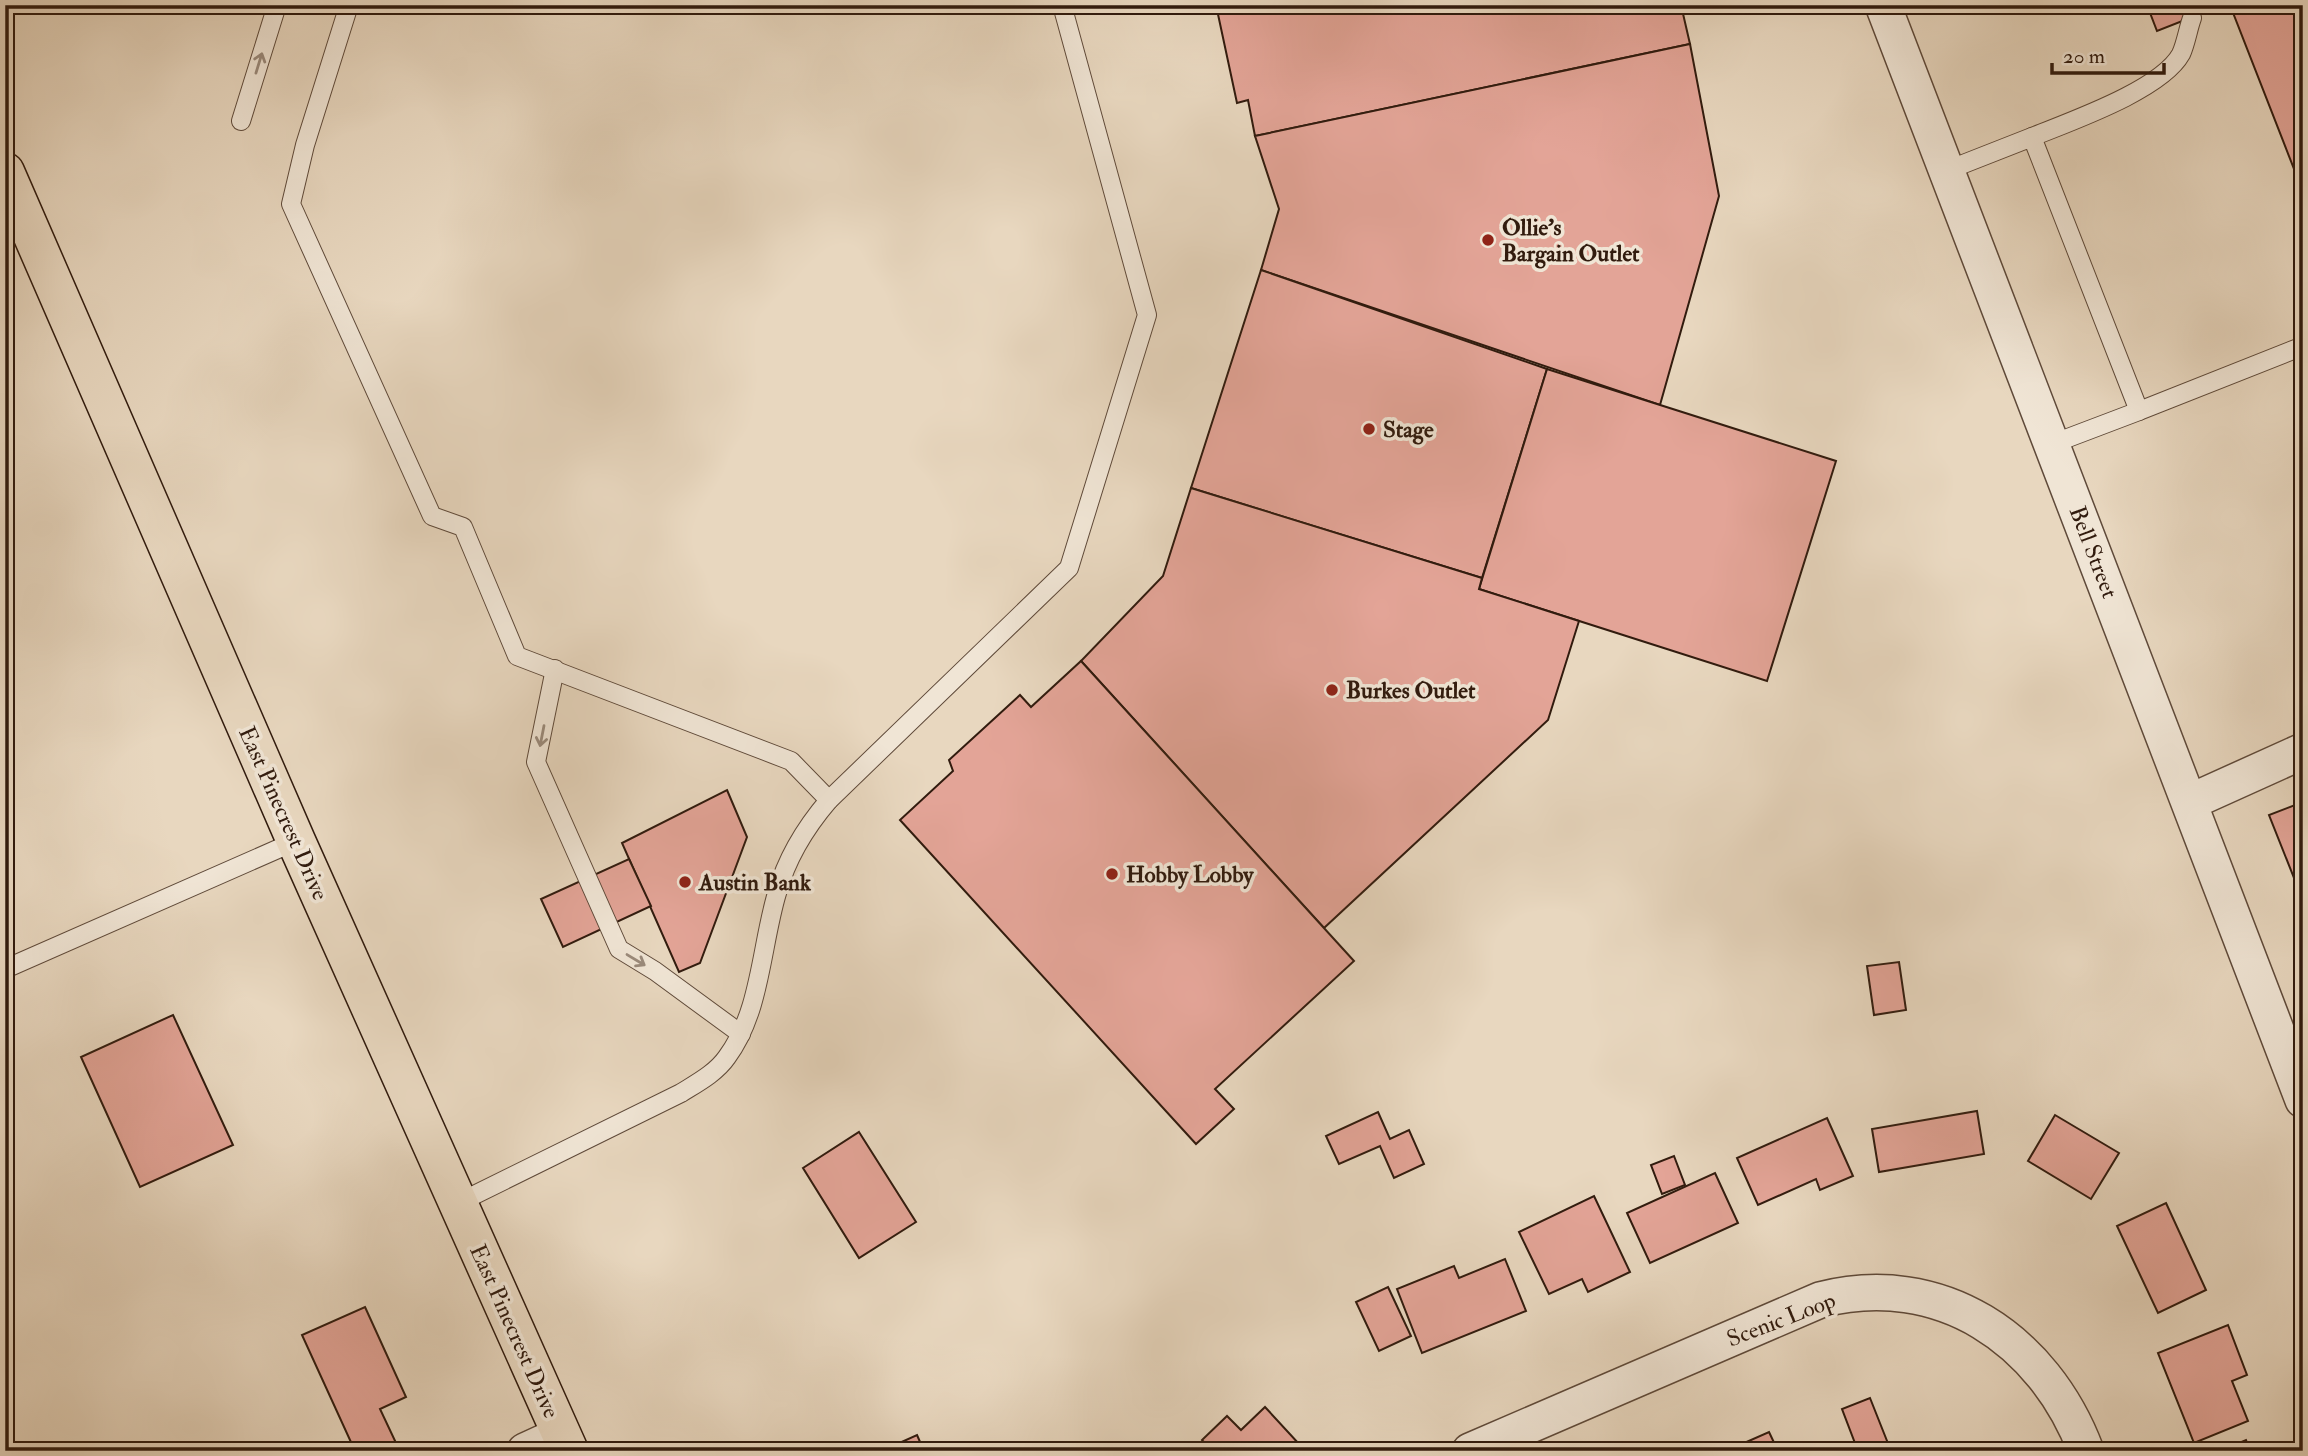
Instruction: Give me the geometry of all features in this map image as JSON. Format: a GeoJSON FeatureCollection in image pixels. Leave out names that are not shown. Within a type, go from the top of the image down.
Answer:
{"type":"FeatureCollection","features":[{"type":"Feature","properties":{"kind":"main road","name":"East Pinecrest Drive"},"geometry":{"type":"LineString","coordinates":[[5,172],[296,841],[566,1443]]}},
{"type":"Feature","properties":{"kind":"street","name":"Bell Street"},"geometry":{"type":"LineString","coordinates":[[1883,5],[2303,1100]]}},
{"type":"Feature","properties":{"kind":"street"},"geometry":{"type":"LineString","coordinates":[[2190,802],[2303,751]]}},
{"type":"Feature","properties":{"kind":"street","name":"Scenic Loop"},"geometry":{"type":"LineString","coordinates":[[1470,1451],[1819,1300],[1865,1292],[1893,1292],[1943,1303],[1998,1331],[2025,1354],[2050,1383],[2070,1414],[2086,1451]]}},
{"type":"Feature","properties":{"kind":"street"},"geometry":{"type":"LineString","coordinates":[[525,1451],[566,1443]]}},
{"type":"Feature","properties":{"kind":"lane"},"geometry":{"type":"LineString","coordinates":[[241,121],[277,5]]}},
{"type":"Feature","properties":{"kind":"lane"},"geometry":{"type":"LineString","coordinates":[[349,5],[305,145],[291,204],[432,516],[463,527],[517,656],[791,761],[829,800]]}},
{"type":"Feature","properties":{"kind":"lane"},"geometry":{"type":"LineString","coordinates":[[458,1203],[705,1078],[726,1059],[741,1034],[786,866],[810,823],[829,800],[1069,568],[1147,315],[1062,5]]}},
{"type":"Feature","properties":{"kind":"lane"},"geometry":{"type":"LineString","coordinates":[[1948,170],[2119,100],[2154,81],[2180,55],[2192,18]]}},
{"type":"Feature","properties":{"kind":"lane"},"geometry":{"type":"LineString","coordinates":[[2032,137],[2138,411]]}},
{"type":"Feature","properties":{"kind":"lane"},"geometry":{"type":"LineString","coordinates":[[2052,444],[2303,346]]}},
{"type":"Feature","properties":{"kind":"lane"},"geometry":{"type":"LineString","coordinates":[[555,669],[536,762],[619,950],[655,971],[741,1034]]}},
{"type":"Feature","properties":{"kind":"lane"},"geometry":{"type":"LineString","coordinates":[[5,969],[296,841]]}},
{"type":"Feature","properties":{"kind":"building"},"geometry":{"type":"Polygon","coordinates":[[[1216,5],[1681,5],[1690,44],[1255,136],[1248,100],[1237,103],[1216,5]]]}},
{"type":"Feature","properties":{"kind":"building"},"geometry":{"type":"Polygon","coordinates":[[[2147,5],[2223,5],[2157,31],[2147,5]]]}},
{"type":"Feature","properties":{"kind":"building"},"geometry":{"type":"Polygon","coordinates":[[[2230,5],[2303,5],[2303,192],[2230,5]]]}},
{"type":"Feature","properties":{"kind":"building","name":"Ollie's Bargain Outlet"},"geometry":{"type":"Polygon","coordinates":[[[1690,44],[1719,196],[1660,405],[1261,270],[1279,209],[1255,136],[1690,44]]]}},
{"type":"Feature","properties":{"kind":"building","name":"Stage"},"geometry":{"type":"Polygon","coordinates":[[[1261,270],[1547,369],[1482,578],[1191,488],[1261,270]]]}},
{"type":"Feature","properties":{"kind":"building"},"geometry":{"type":"Polygon","coordinates":[[[1547,369],[1836,461],[1767,681],[1479,589],[1547,369]]]}},
{"type":"Feature","properties":{"kind":"building","name":"Burkes Outlet"},"geometry":{"type":"Polygon","coordinates":[[[1191,488],[1482,578],[1479,589],[1579,621],[1548,720],[1324,928],[1081,661],[1163,576],[1191,488]]]}},
{"type":"Feature","properties":{"kind":"building","name":"Hobby Lobby"},"geometry":{"type":"Polygon","coordinates":[[[1081,661],[1354,961],[1215,1089],[1234,1109],[1196,1144],[900,820],[953,771],[949,760],[1020,695],[1031,707],[1081,661]]]}},
{"type":"Feature","properties":{"kind":"building","name":"Austin Bank"},"geometry":{"type":"Polygon","coordinates":[[[727,790],[747,837],[700,963],[679,972],[622,843],[727,790]]]}},
{"type":"Feature","properties":{"kind":"building"},"geometry":{"type":"Polygon","coordinates":[[[2303,802],[2303,880],[2296,883],[2269,815],[2303,802]]]}},
{"type":"Feature","properties":{"kind":"building"},"geometry":{"type":"Polygon","coordinates":[[[629,859],[651,906],[563,947],[541,899],[629,859]]]}},
{"type":"Feature","properties":{"kind":"building"},"geometry":{"type":"Polygon","coordinates":[[[1899,962],[1906,1010],[1874,1015],[1867,966],[1899,962]]]}},
{"type":"Feature","properties":{"kind":"building"},"geometry":{"type":"Polygon","coordinates":[[[173,1015],[233,1145],[140,1187],[81,1057],[173,1015]]]}},
{"type":"Feature","properties":{"kind":"building"},"geometry":{"type":"Polygon","coordinates":[[[1977,1111],[1984,1154],[1879,1172],[1872,1129],[1977,1111]]]}},
{"type":"Feature","properties":{"kind":"building"},"geometry":{"type":"Polygon","coordinates":[[[1378,1112],[1390,1139],[1409,1130],[1424,1164],[1394,1178],[1380,1146],[1339,1164],[1326,1136],[1378,1112]]]}},
{"type":"Feature","properties":{"kind":"building"},"geometry":{"type":"Polygon","coordinates":[[[2055,1115],[2119,1153],[2091,1199],[2028,1161],[2055,1115]]]}},
{"type":"Feature","properties":{"kind":"building"},"geometry":{"type":"Polygon","coordinates":[[[1827,1118],[1853,1176],[1820,1190],[1816,1179],[1758,1205],[1737,1158],[1827,1118]]]}},
{"type":"Feature","properties":{"kind":"building"},"geometry":{"type":"Polygon","coordinates":[[[859,1132],[916,1222],[859,1258],[803,1168],[859,1132]]]}},
{"type":"Feature","properties":{"kind":"building"},"geometry":{"type":"Polygon","coordinates":[[[1674,1156],[1685,1185],[1662,1194],[1651,1165],[1674,1156]]]}},
{"type":"Feature","properties":{"kind":"building"},"geometry":{"type":"Polygon","coordinates":[[[1715,1173],[1738,1223],[1650,1263],[1627,1213],[1715,1173]]]}},
{"type":"Feature","properties":{"kind":"building"},"geometry":{"type":"Polygon","coordinates":[[[1594,1196],[1630,1272],[1588,1292],[1582,1279],[1549,1294],[1519,1232],[1594,1196]]]}},
{"type":"Feature","properties":{"kind":"building"},"geometry":{"type":"Polygon","coordinates":[[[2166,1203],[2206,1290],[2158,1313],[2117,1226],[2166,1203]]]}},
{"type":"Feature","properties":{"kind":"building"},"geometry":{"type":"Polygon","coordinates":[[[1505,1259],[1526,1311],[1422,1353],[1397,1289],[1454,1266],[1459,1278],[1505,1259]]]}},
{"type":"Feature","properties":{"kind":"building"},"geometry":{"type":"Polygon","coordinates":[[[1388,1287],[1411,1336],[1379,1351],[1356,1302],[1388,1287]]]}},
{"type":"Feature","properties":{"kind":"building"},"geometry":{"type":"Polygon","coordinates":[[[365,1307],[406,1397],[380,1409],[397,1445],[384,1451],[355,1451],[302,1335],[365,1307]]]}},
{"type":"Feature","properties":{"kind":"building"},"geometry":{"type":"Polygon","coordinates":[[[2228,1325],[2247,1375],[2232,1381],[2248,1421],[2194,1443],[2158,1353],[2228,1325]]]}},
{"type":"Feature","properties":{"kind":"building"},"geometry":{"type":"Polygon","coordinates":[[[1870,1398],[1891,1451],[1858,1451],[1842,1409],[1870,1398]]]}},
{"type":"Feature","properties":{"kind":"building"},"geometry":{"type":"Polygon","coordinates":[[[1265,1407],[1300,1445],[1294,1451],[1212,1451],[1202,1440],[1227,1416],[1241,1430],[1265,1407]]]}},
{"type":"Feature","properties":{"kind":"building"},"geometry":{"type":"Polygon","coordinates":[[[1769,1432],[1778,1451],[1726,1451],[1769,1432]]]}},
{"type":"Feature","properties":{"kind":"building"},"geometry":{"type":"Polygon","coordinates":[[[917,1435],[924,1451],[886,1449],[917,1435]]]}},
{"type":"Feature","properties":{"kind":"building"},"geometry":{"type":"Polygon","coordinates":[[[2246,1440],[2250,1451],[2220,1451],[2246,1440]]]}},
{"type":"Feature","properties":{"kind":"place","name":"Ollie's Bargain Outlet"},"geometry":{"type":"Point","coordinates":[1488,240]}},
{"type":"Feature","properties":{"kind":"place","name":"Stage"},"geometry":{"type":"Point","coordinates":[1369,429]}},
{"type":"Feature","properties":{"kind":"place","name":"Burkes Outlet"},"geometry":{"type":"Point","coordinates":[1332,690]}},
{"type":"Feature","properties":{"kind":"place","name":"Hobby Lobby"},"geometry":{"type":"Point","coordinates":[1112,874]}},
{"type":"Feature","properties":{"kind":"place","name":"Austin Bank"},"geometry":{"type":"Point","coordinates":[685,882]}}]}
